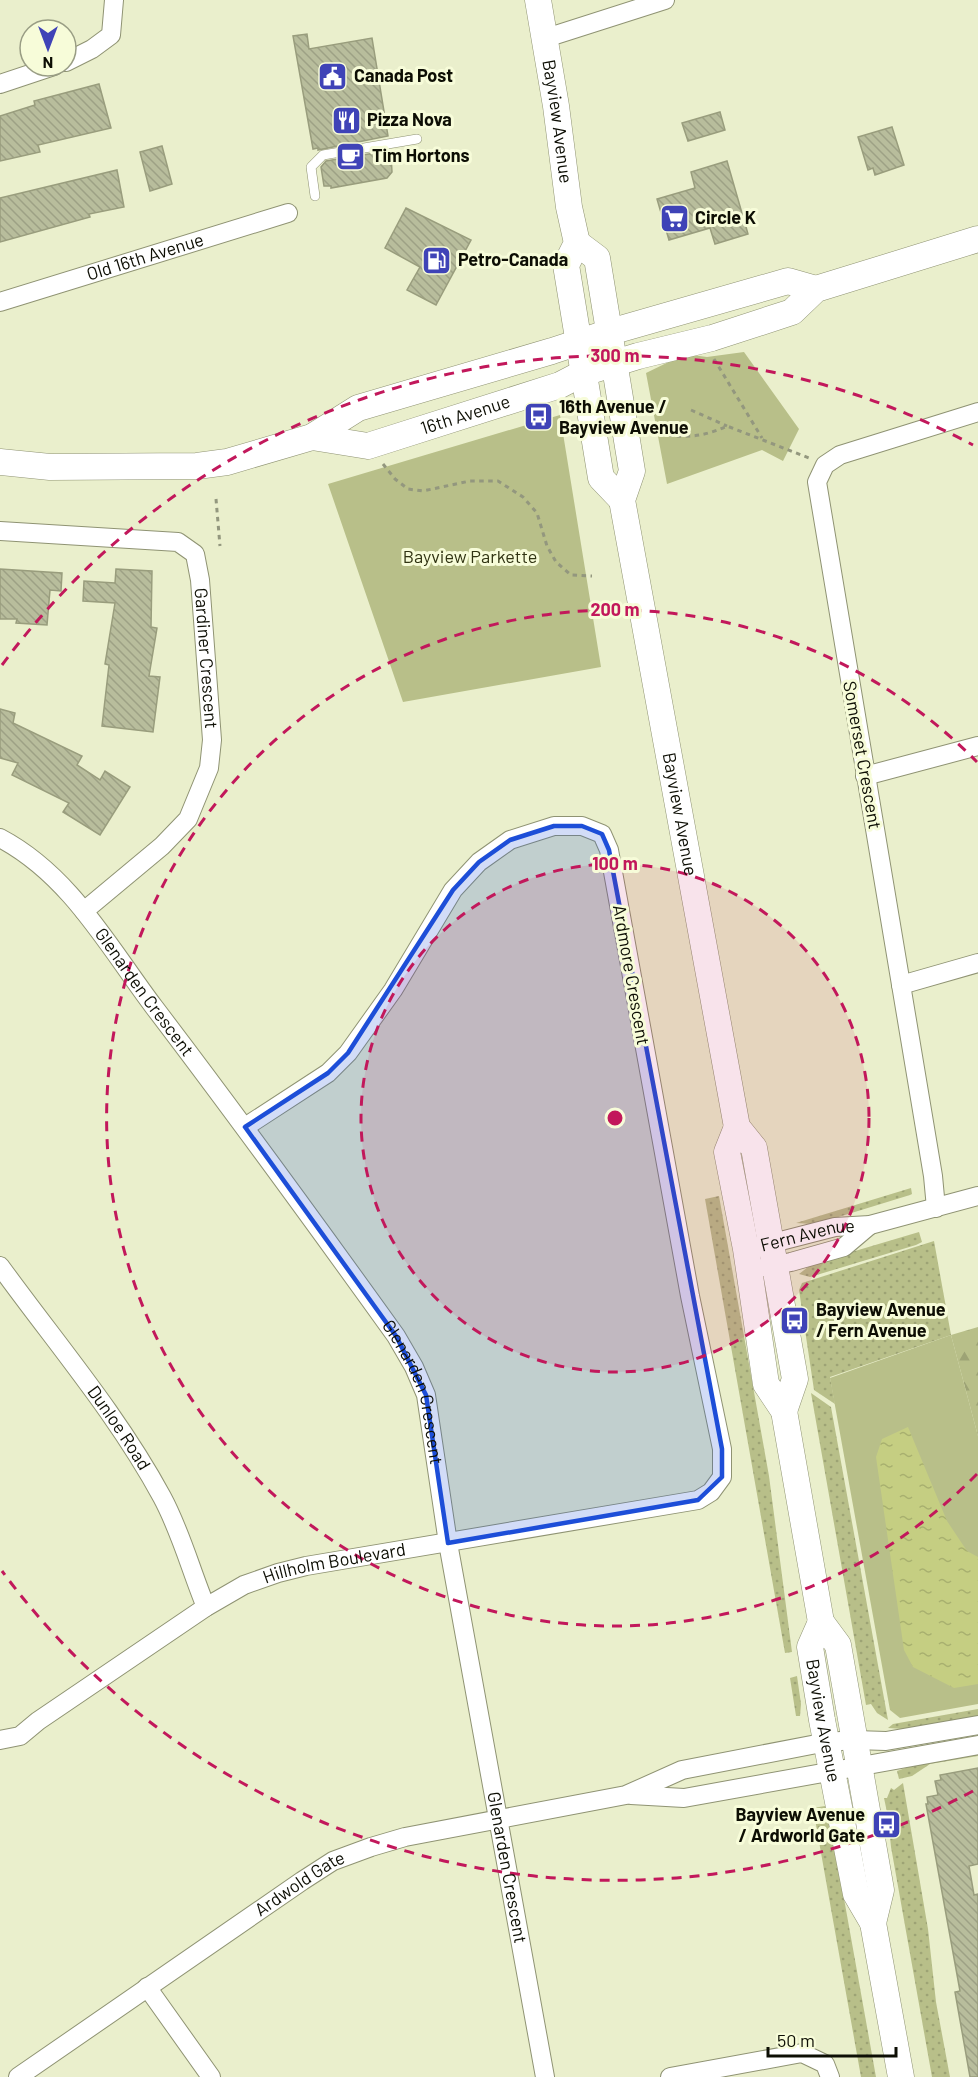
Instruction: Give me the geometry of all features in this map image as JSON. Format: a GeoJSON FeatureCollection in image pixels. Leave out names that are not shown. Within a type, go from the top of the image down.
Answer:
{"type":"FeatureCollection","features":[{"type":"Feature","properties":{"kind":"main road","name":"Bayview Avenue"},"geometry":{"type":"LineString","coordinates":[[538,0],[546,38],[565,177],[577,243],[597,258],[632,471],[622,500],[737,1127],[754,1148],[795,1379],[784,1411]]}},
{"type":"Feature","properties":{"kind":"main road","name":"16th Avenue"},"geometry":{"type":"LineString","coordinates":[[312,437],[368,446],[560,385],[583,373],[712,338],[792,312],[816,289],[978,239]]}},
{"type":"Feature","properties":{"kind":"main road"},"geometry":{"type":"LineString","coordinates":[[577,243],[566,265],[601,478],[622,500]]}},
{"type":"Feature","properties":{"kind":"main road","name":"16th Avenue"},"geometry":{"type":"LineString","coordinates":[[0,462],[50,467],[197,466],[227,462],[312,437],[358,408],[552,351],[578,341],[788,281],[816,289]]}},
{"type":"Feature","properties":{"kind":"main road","name":"Bayview Avenue"},"geometry":{"type":"LineString","coordinates":[[737,1127],[727,1152],[747,1259],[766,1383],[784,1411],[820,1622],[838,1645],[881,1890],[873,1923]]}},
{"type":"Feature","properties":{"kind":"main road","name":"Bayview Avenue"},"geometry":{"type":"LineString","coordinates":[[820,1622],[810,1647],[856,1894],[873,1923],[901,2077]]}},
{"type":"Feature","properties":{"kind":"street"},"geometry":{"type":"LineString","coordinates":[[78,56],[111,35],[114,0]]}},
{"type":"Feature","properties":{"kind":"street"},"geometry":{"type":"LineString","coordinates":[[546,38],[665,0]]}},
{"type":"Feature","properties":{"kind":"street"},"geometry":{"type":"LineString","coordinates":[[0,84],[18,78]]}},
{"type":"Feature","properties":{"kind":"street","name":"Old 16th Avenue"},"geometry":{"type":"LineString","coordinates":[[0,302],[288,213]]}},
{"type":"Feature","properties":{"kind":"street"},"geometry":{"type":"LineString","coordinates":[[825,465],[840,455],[978,412]]}},
{"type":"Feature","properties":{"kind":"street","name":"Somerset Crescent"},"geometry":{"type":"LineString","coordinates":[[825,465],[817,483],[819,503],[902,985],[933,1176],[936,1208]]}},
{"type":"Feature","properties":{"kind":"street","name":"Gardiner Crescent"},"geometry":{"type":"LineString","coordinates":[[0,531],[178,542],[195,555],[200,580],[212,740],[209,768],[188,819],[162,846],[84,911]]}},
{"type":"Feature","properties":{"kind":"street"},"geometry":{"type":"LineString","coordinates":[[865,776],[978,746]]}},
{"type":"Feature","properties":{"kind":"street","name":"Ardmore Crescent"},"geometry":{"type":"LineString","coordinates":[[245,1127],[328,1073],[348,1053],[393,990],[453,890],[479,862],[510,840],[554,826],[582,826],[602,834],[609,850],[690,1296],[722,1449],[722,1477],[711,1492]]}},
{"type":"Feature","properties":{"kind":"street","name":"Glenarden Crescent"},"geometry":{"type":"LineString","coordinates":[[0,838],[34,859],[54,877],[84,911],[151,1004],[245,1127],[396,1336],[414,1367],[426,1395],[448,1543],[545,2077]]}},
{"type":"Feature","properties":{"kind":"street"},"geometry":{"type":"LineString","coordinates":[[902,985],[978,963]]}},
{"type":"Feature","properties":{"kind":"street","name":"Fern Avenue"},"geometry":{"type":"LineString","coordinates":[[747,1259],[844,1246],[870,1225],[978,1196]]}},
{"type":"Feature","properties":{"kind":"street","name":"Dunloe Road"},"geometry":{"type":"LineString","coordinates":[[0,1266],[120,1428],[139,1458],[172,1517],[206,1607]]}},
{"type":"Feature","properties":{"kind":"street","name":"Hillholm Boulevard"},"geometry":{"type":"LineString","coordinates":[[0,1740],[20,1736],[38,1721],[206,1607],[244,1585],[278,1573],[306,1566],[698,1500],[711,1492]]}},
{"type":"Feature","properties":{"kind":"street","name":"Ardwold Gate"},"geometry":{"type":"LineString","coordinates":[[18,2077],[333,1861],[371,1847],[405,1837],[626,1795],[682,1770],[827,1742],[886,1741],[978,1725]]}},
{"type":"Feature","properties":{"kind":"street","name":"Ardwold Gate"},"geometry":{"type":"LineString","coordinates":[[626,1795],[684,1798],[978,1745]]}},
{"type":"Feature","properties":{"kind":"street"},"geometry":{"type":"LineString","coordinates":[[147,1987],[211,2077]]}},
{"type":"Feature","properties":{"kind":"street"},"geometry":{"type":"LineString","coordinates":[[670,2077],[802,2053],[825,2064],[830,2077]]}},
{"type":"Feature","properties":{"kind":"lane"},"geometry":{"type":"LineString","coordinates":[[315,196],[311,167],[323,155],[417,139]]}},
{"type":"Feature","properties":{"kind":"path"},"geometry":{"type":"LineString","coordinates":[[714,358],[763,440]]}},
{"type":"Feature","properties":{"kind":"path"},"geometry":{"type":"LineString","coordinates":[[691,410],[825,465]]}},
{"type":"Feature","properties":{"kind":"path"},"geometry":{"type":"LineString","coordinates":[[650,432],[678,438],[710,434],[727,426]]}},
{"type":"Feature","properties":{"kind":"path"},"geometry":{"type":"LineString","coordinates":[[383,464],[408,489],[423,491],[470,480],[498,480],[523,497],[537,513],[547,546],[556,562],[571,575],[592,576]]}},
{"type":"Feature","properties":{"kind":"path"},"geometry":{"type":"LineString","coordinates":[[216,499],[219,546]]}},
{"type":"Feature","properties":{"kind":"highlighted area"},"geometry":{"type":"Polygon","coordinates":[[[554,826],[582,826],[602,834],[609,850],[722,1449],[722,1477],[698,1500],[448,1543],[426,1395],[396,1336],[245,1127],[328,1073],[348,1053],[453,890],[479,862],[510,840],[554,826]]]}},
{"type":"Feature","properties":{"kind":"green space"},"geometry":{"type":"Polygon","coordinates":[[[744,352],[799,429],[783,461],[762,450],[667,484],[646,373],[685,354],[707,357],[744,352]]]}},
{"type":"Feature","properties":{"kind":"green space","name":"Bayview Parkette"},"geometry":{"type":"Polygon","coordinates":[[[560,415],[601,667],[403,702],[328,484],[560,415]]]}},
{"type":"Feature","properties":{"kind":"green space"},"geometry":{"type":"Polygon","coordinates":[[[911,1188],[912,1194],[910,1195],[819,1223],[796,1223],[911,1188]]]}},
{"type":"Feature","properties":{"kind":"green space"},"geometry":{"type":"Polygon","coordinates":[[[719,1196],[769,1476],[792,1652],[785,1653],[705,1199],[719,1196]]]}},
{"type":"Feature","properties":{"kind":"green space"},"geometry":{"type":"Polygon","coordinates":[[[919,1232],[922,1242],[916,1245],[810,1277],[799,1274],[818,1262],[919,1232]]]}},
{"type":"Feature","properties":{"kind":"green space"},"geometry":{"type":"Polygon","coordinates":[[[934,1241],[951,1335],[830,1377],[835,1404],[814,1390],[799,1290],[802,1283],[934,1241]]]}},
{"type":"Feature","properties":{"kind":"green space"},"geometry":{"type":"Polygon","coordinates":[[[978,1327],[978,1436],[951,1335],[978,1327]]]}},
{"type":"Feature","properties":{"kind":"green space"},"geometry":{"type":"Polygon","coordinates":[[[951,1335],[978,1436],[978,1704],[900,1718],[890,1710],[830,1378],[951,1335]]]}},
{"type":"Feature","properties":{"kind":"green space"},"geometry":{"type":"Polygon","coordinates":[[[811,1393],[831,1407],[888,1720],[877,1713],[871,1704],[866,1705],[811,1393]]]}},
{"type":"Feature","properties":{"kind":"green space"},"geometry":{"type":"Polygon","coordinates":[[[797,1676],[801,1704],[800,1716],[796,1716],[790,1678],[797,1676]]]}},
{"type":"Feature","properties":{"kind":"green space"},"geometry":{"type":"Polygon","coordinates":[[[978,1709],[978,1716],[903,1729],[888,1728],[893,1724],[978,1709]]]}},
{"type":"Feature","properties":{"kind":"green space"},"geometry":{"type":"Polygon","coordinates":[[[978,1750],[978,1756],[930,1764],[912,1776],[899,1779],[897,1771],[978,1750]]]}},
{"type":"Feature","properties":{"kind":"green space"},"geometry":{"type":"Polygon","coordinates":[[[903,1783],[928,1929],[936,2002],[950,2077],[932,2077],[891,1847],[890,1837],[892,1836],[884,1798],[887,1798],[891,1788],[894,1790],[903,1783]]]}},
{"type":"Feature","properties":{"kind":"green space"},"geometry":{"type":"Polygon","coordinates":[[[825,1806],[829,1815],[876,2077],[861,2077],[813,1808],[825,1806]]]}},
{"type":"Feature","properties":{"kind":"water"},"geometry":{"type":"Polygon","coordinates":[[[908,1427],[947,1521],[967,1551],[978,1557],[978,1684],[954,1688],[913,1667],[904,1650],[876,1457],[882,1439],[908,1427]]]}},
{"type":"Feature","properties":{"kind":"building"},"geometry":{"type":"Polygon","coordinates":[[[307,34],[309,49],[372,38],[388,136],[318,150],[318,148],[313,149],[293,36],[307,34]]]}},
{"type":"Feature","properties":{"kind":"building"},"geometry":{"type":"Polygon","coordinates":[[[99,84],[111,128],[38,145],[40,152],[0,161],[0,116],[35,105],[34,101],[99,84]]]}},
{"type":"Feature","properties":{"kind":"building"},"geometry":{"type":"Polygon","coordinates":[[[720,112],[725,130],[688,141],[682,123],[720,112]]]}},
{"type":"Feature","properties":{"kind":"building"},"geometry":{"type":"Polygon","coordinates":[[[892,127],[904,165],[875,175],[873,168],[868,170],[858,137],[892,127]]]}},
{"type":"Feature","properties":{"kind":"building"},"geometry":{"type":"Polygon","coordinates":[[[162,146],[172,184],[150,191],[140,152],[162,146]]]}},
{"type":"Feature","properties":{"kind":"building"},"geometry":{"type":"Polygon","coordinates":[[[387,151],[391,155],[392,172],[387,178],[331,188],[331,186],[324,186],[321,167],[326,161],[387,151]]]}},
{"type":"Feature","properties":{"kind":"building"},"geometry":{"type":"Polygon","coordinates":[[[727,161],[748,234],[715,244],[710,228],[669,240],[657,199],[695,188],[691,172],[727,161]]]}},
{"type":"Feature","properties":{"kind":"building"},"geometry":{"type":"Polygon","coordinates":[[[117,170],[124,207],[89,214],[90,217],[0,242],[0,198],[117,170]]]}},
{"type":"Feature","properties":{"kind":"building"},"geometry":{"type":"Polygon","coordinates":[[[406,208],[471,240],[436,305],[407,290],[420,267],[385,248],[406,208]]]}},
{"type":"Feature","properties":{"kind":"building"},"geometry":{"type":"Polygon","coordinates":[[[0,569],[62,573],[61,591],[50,590],[47,625],[16,623],[17,619],[0,619],[0,569]]]}},
{"type":"Feature","properties":{"kind":"building"},"geometry":{"type":"Polygon","coordinates":[[[116,569],[152,571],[151,627],[157,628],[149,676],[160,677],[153,732],[102,726],[109,665],[105,664],[115,603],[83,601],[84,581],[115,583],[116,569]]]}},
{"type":"Feature","properties":{"kind":"building"},"geometry":{"type":"Polygon","coordinates":[[[0,709],[15,713],[13,723],[82,756],[77,765],[100,780],[105,771],[130,787],[100,835],[63,812],[69,803],[12,775],[18,763],[0,758],[0,709]]]}},
{"type":"Feature","properties":{"kind":"building"},"geometry":{"type":"Polygon","coordinates":[[[978,1768],[978,1864],[969,1866],[974,1895],[978,1894],[978,2077],[970,2077],[955,1992],[960,1991],[926,1804],[928,1804],[927,1797],[938,1795],[935,1781],[941,1780],[940,1775],[978,1768]]]}},
{"type":"Feature","properties":{"kind":"place","name":"Canada Post"},"geometry":{"type":"Point","coordinates":[333,76]}},
{"type":"Feature","properties":{"kind":"place","name":"Pizza Nova"},"geometry":{"type":"Point","coordinates":[346,120]}},
{"type":"Feature","properties":{"kind":"place","name":"Tim Hortons"},"geometry":{"type":"Point","coordinates":[351,156]}},
{"type":"Feature","properties":{"kind":"place","name":"Circle K"},"geometry":{"type":"Point","coordinates":[674,218]}},
{"type":"Feature","properties":{"kind":"place","name":"Petro-Canada"},"geometry":{"type":"Point","coordinates":[437,260]}},
{"type":"Feature","properties":{"kind":"place","name":"16th Avenue / Bayview Avenue"},"geometry":{"type":"Point","coordinates":[538,417]}},
{"type":"Feature","properties":{"kind":"place","name":"Bayview Avenue / Fern Avenue"},"geometry":{"type":"Point","coordinates":[795,1320]}},
{"type":"Feature","properties":{"kind":"place","name":"Bayview Avenue / Ardworld Gate"},"geometry":{"type":"Point","coordinates":[886,1825]}}]}
